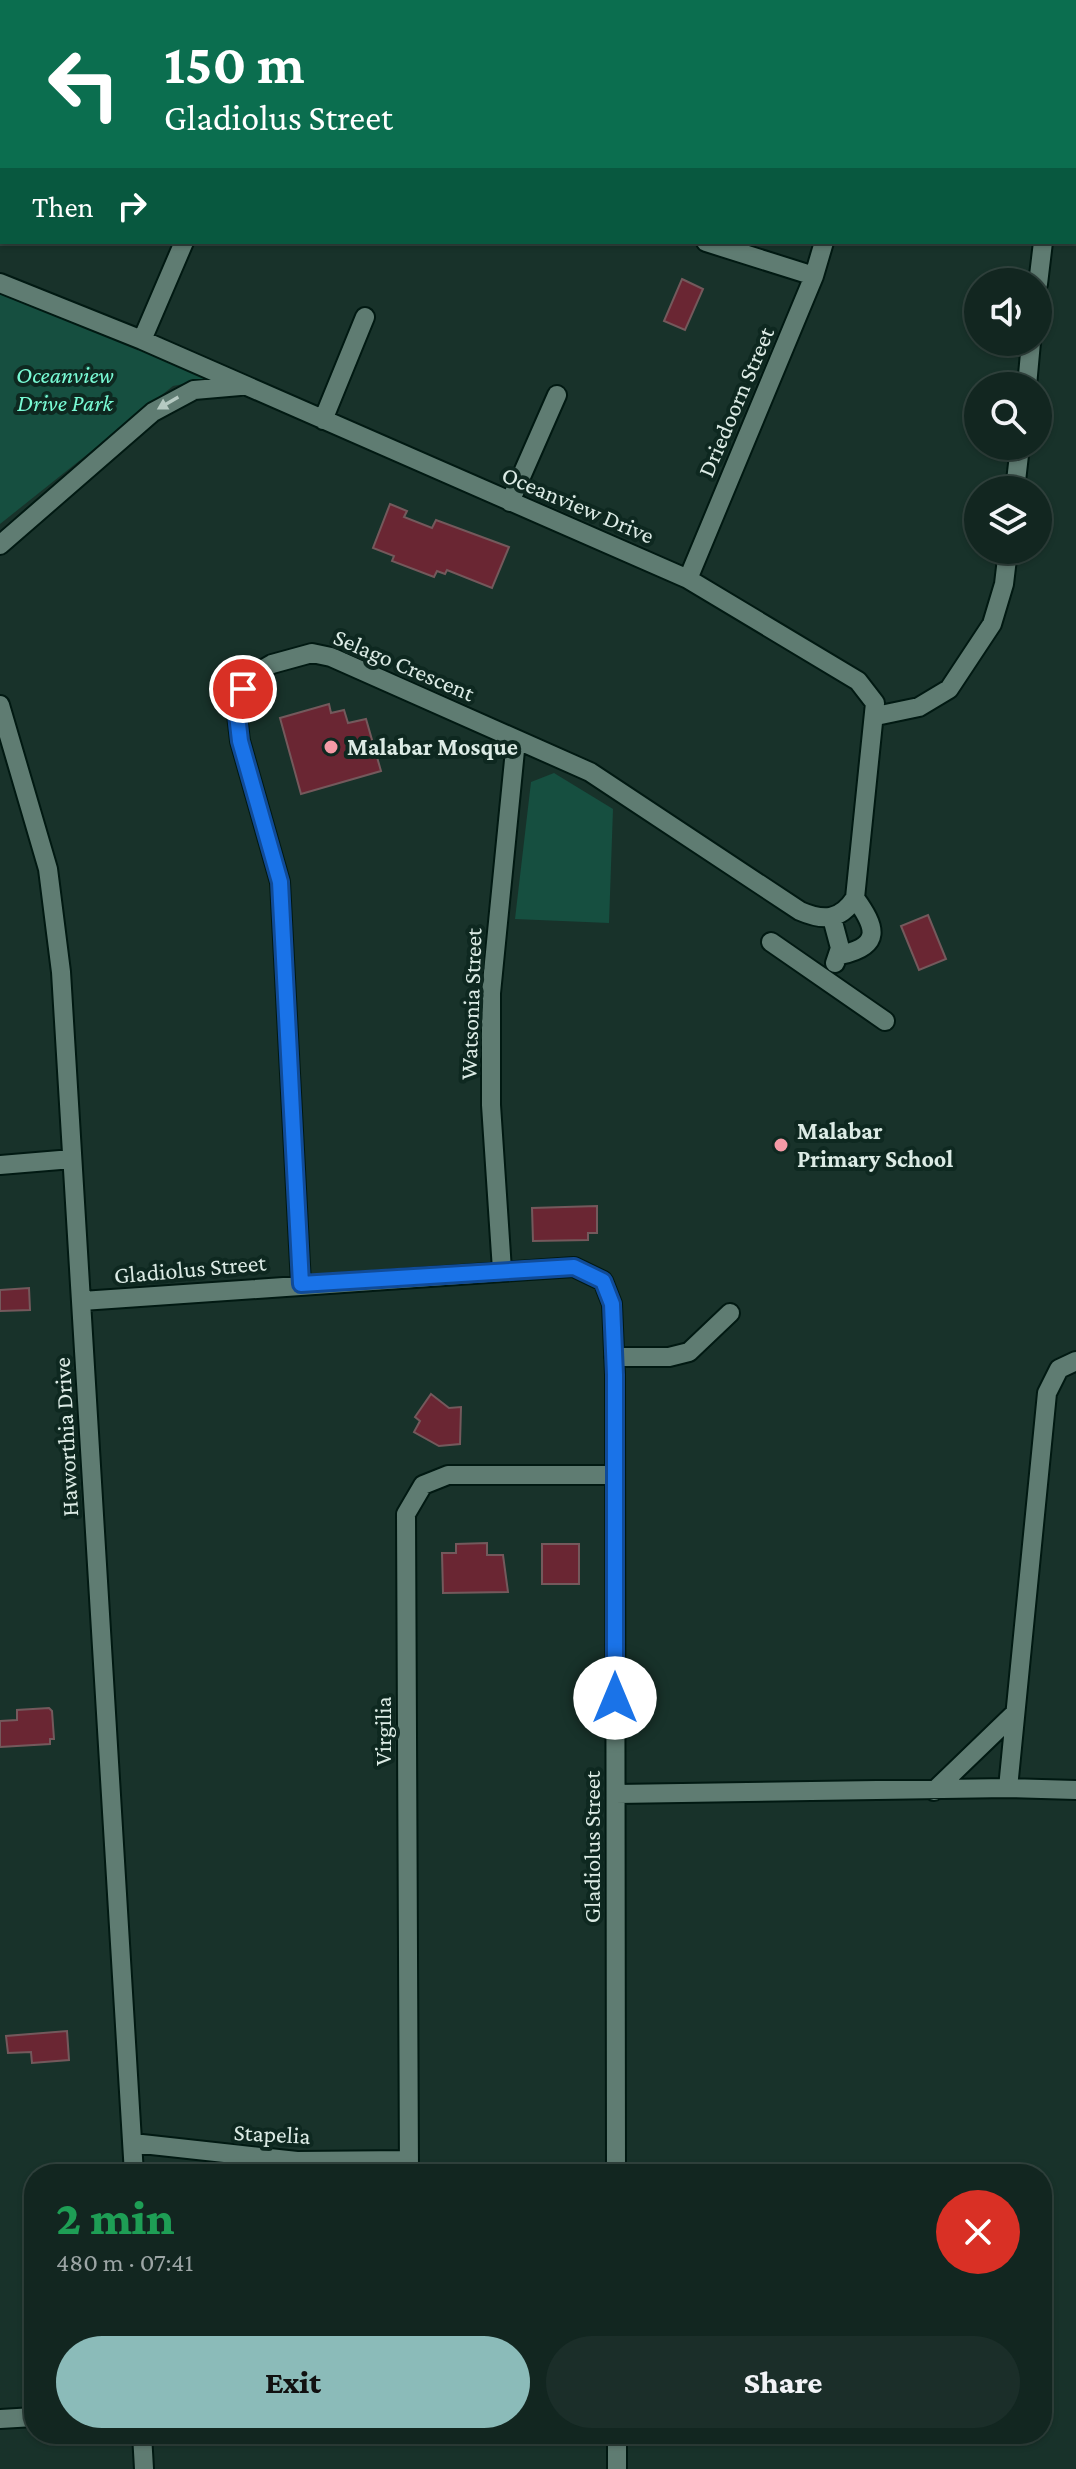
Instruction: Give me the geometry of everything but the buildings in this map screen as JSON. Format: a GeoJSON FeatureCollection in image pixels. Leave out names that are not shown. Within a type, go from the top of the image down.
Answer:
{"type":"FeatureCollection","features":[{"type":"Feature","properties":{"kind":"street"},"geometry":{"type":"LineString","coordinates":[[142,340],[183,244]]}},
{"type":"Feature","properties":{"kind":"street"},"geometry":{"type":"LineString","coordinates":[[712,244],[814,276]]}},
{"type":"Feature","properties":{"kind":"street","name":"Driedoorn Street"},"geometry":{"type":"LineString","coordinates":[[688,579],[814,276],[823,244]]}},
{"type":"Feature","properties":{"kind":"street"},"geometry":{"type":"LineString","coordinates":[[1040,268],[1043,244]]}},
{"type":"Feature","properties":{"kind":"street","name":"Oceanview Drive"},"geometry":{"type":"LineString","coordinates":[[0,283],[142,340],[688,579],[858,681],[875,709]]}},
{"type":"Feature","properties":{"kind":"street"},"geometry":{"type":"LineString","coordinates":[[323,420],[365,317]]}},
{"type":"Feature","properties":{"kind":"street","name":"Oceanview Drive"},"geometry":{"type":"LineString","coordinates":[[0,545],[163,405],[194,390],[242,386]]}},
{"type":"Feature","properties":{"kind":"street"},"geometry":{"type":"LineString","coordinates":[[510,502],[557,395]]}},
{"type":"Feature","properties":{"kind":"street"},"geometry":{"type":"LineString","coordinates":[[840,955],[832,918],[848,908],[855,898],[875,709],[919,707],[949,689],[992,624],[1006,564]]}},
{"type":"Feature","properties":{"kind":"street","name":"Selago Crescent"},"geometry":{"type":"LineString","coordinates":[[301,1284],[280,882],[240,741],[236,706],[251,676],[287,657],[312,653],[331,657],[590,772],[800,911],[816,918],[832,918]]}},
{"type":"Feature","properties":{"kind":"street","name":"Haworthia Drive"},"geometry":{"type":"LineString","coordinates":[[0,705],[48,869],[61,972],[134,2164]]}},
{"type":"Feature","properties":{"kind":"street","name":"Watsonia Street"},"geometry":{"type":"LineString","coordinates":[[502,1270],[491,1105],[491,993],[516,740]]}},
{"type":"Feature","properties":{"kind":"street"},"geometry":{"type":"LineString","coordinates":[[824,978],[840,955],[860,949],[873,935],[871,923],[855,898]]}},
{"type":"Feature","properties":{"kind":"street"},"geometry":{"type":"LineString","coordinates":[[771,942],[885,1021]]}},
{"type":"Feature","properties":{"kind":"street"},"geometry":{"type":"LineString","coordinates":[[0,1165],[72,1159]]}},
{"type":"Feature","properties":{"kind":"street","name":"Gladiolus Street"},"geometry":{"type":"LineString","coordinates":[[82,1301],[574,1267],[603,1281],[612,1304],[614,1357],[616,2164]]}},
{"type":"Feature","properties":{"kind":"street"},"geometry":{"type":"LineString","coordinates":[[614,1357],[669,1357],[689,1352],[730,1313]]}},
{"type":"Feature","properties":{"kind":"street"},"geometry":{"type":"LineString","coordinates":[[1008,1788],[1047,1393],[1054,1375],[1076,1361]]}},
{"type":"Feature","properties":{"kind":"street","name":"Virgilia"},"geometry":{"type":"LineString","coordinates":[[409,2164],[406,1514],[423,1485],[448,1475],[613,1475]]}},
{"type":"Feature","properties":{"kind":"street"},"geometry":{"type":"LineString","coordinates":[[934,1791],[1015,1713]]}},
{"type":"Feature","properties":{"kind":"street"},"geometry":{"type":"LineString","coordinates":[[616,1794],[1008,1788],[1076,1790]]}},
{"type":"Feature","properties":{"kind":"street","name":"Stapelia"},"geometry":{"type":"LineString","coordinates":[[133,2143],[225,2156],[353,2164]]}},
{"type":"Feature","properties":{"kind":"street"},"geometry":{"type":"LineString","coordinates":[[0,2419],[24,2418]]}},
{"type":"Feature","properties":{"kind":"street"},"geometry":{"type":"LineString","coordinates":[[143,2444],[144,2469]]}},
{"type":"Feature","properties":{"kind":"street"},"geometry":{"type":"LineString","coordinates":[[617,2444],[617,2469]]}},
{"type":"Feature","properties":{"kind":"green space","name":"Oceanview Drive Park"},"geometry":{"type":"Polygon","coordinates":[[[0,294],[215,378],[173,386],[0,524],[0,294]]]}},
{"type":"Feature","properties":{"kind":"green space"},"geometry":{"type":"Polygon","coordinates":[[[554,773],[613,809],[609,923],[515,919],[531,782],[554,773]]]}},
{"type":"Feature","properties":{"kind":"place","name":"Malabar Mosque"},"geometry":{"type":"Point","coordinates":[331,747]}},
{"type":"Feature","properties":{"kind":"place","name":"Malabar Primary School"},"geometry":{"type":"Point","coordinates":[781,1145]}},
{"type":"Feature","properties":{"kind":"route"},"geometry":{"type":"LineString","coordinates":[[243,689],[236,706],[240,741],[265,820],[280,882],[301,1284],[574,1267],[589,1271],[603,1281],[612,1304],[615,1375],[615,1698]]}}]}
